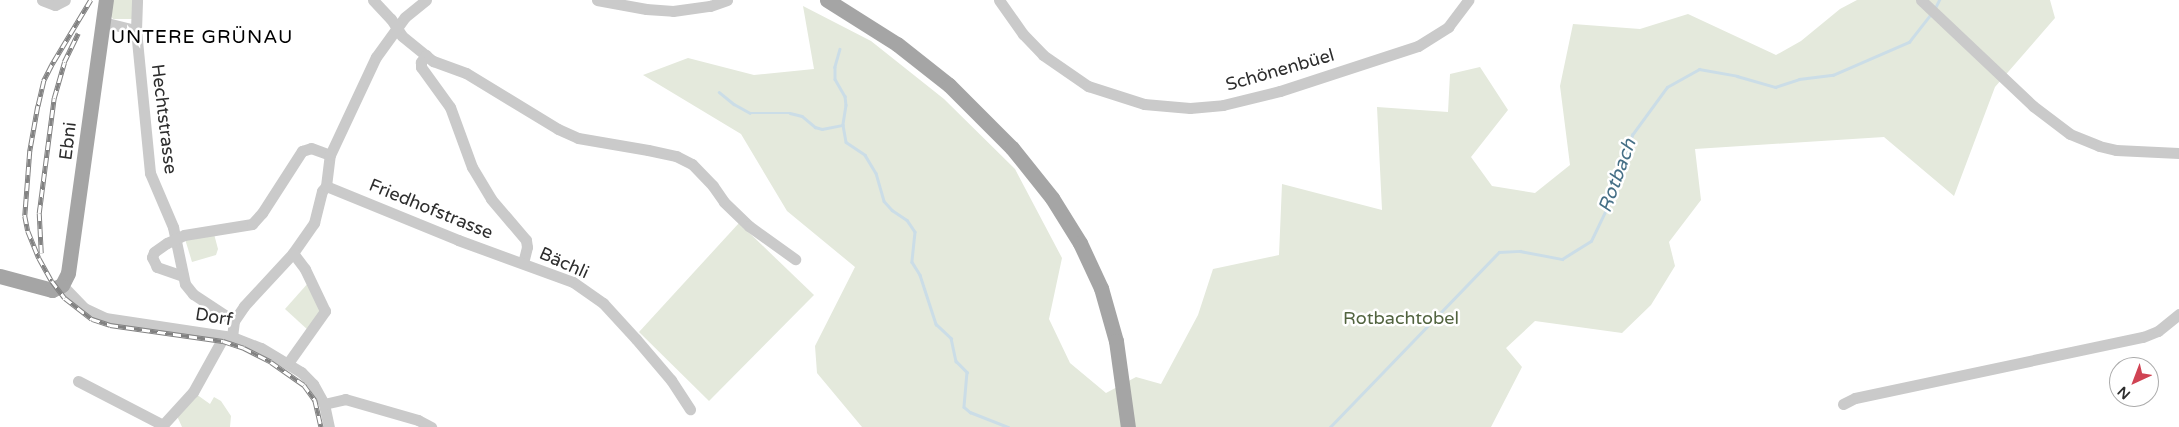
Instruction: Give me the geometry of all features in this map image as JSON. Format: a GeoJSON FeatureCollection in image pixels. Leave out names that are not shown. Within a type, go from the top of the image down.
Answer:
{"type":"FeatureCollection","features":[{"type":"Feature","properties":{"kind":"main road","name":"Ebni"},"geometry":{"type":"LineString","coordinates":[[62,286],[70,266],[106,0]]}},
{"type":"Feature","properties":{"kind":"main road"},"geometry":{"type":"LineString","coordinates":[[827,0],[870,26],[924,64],[973,107],[1012,148],[1052,198],[1080,243],[1101,288],[1110,316],[1120,364],[1128,427]]}},
{"type":"Feature","properties":{"kind":"main road"},"geometry":{"type":"LineString","coordinates":[[0,276],[47,290],[57,289],[62,286]]}},
{"type":"Feature","properties":{"kind":"street"},"geometry":{"type":"LineString","coordinates":[[42,0],[55,5],[65,0]]}},
{"type":"Feature","properties":{"kind":"street","name":"Hechtstrasse"},"geometry":{"type":"LineString","coordinates":[[137,0],[136,30],[150,174],[175,238],[185,284],[193,294],[234,321]]}},
{"type":"Feature","properties":{"kind":"street"},"geometry":{"type":"LineString","coordinates":[[372,0],[402,36],[433,61],[466,73],[558,130],[578,138],[676,156],[692,164],[714,186],[724,202],[748,226],[795,259]]}},
{"type":"Feature","properties":{"kind":"street"},"geometry":{"type":"LineString","coordinates":[[78,381],[167,425],[194,392],[228,337],[234,321],[251,296],[293,252],[314,223],[322,191],[326,186],[330,155],[362,83],[376,56],[396,27],[405,16],[426,0]]}},
{"type":"Feature","properties":{"kind":"street"},"geometry":{"type":"LineString","coordinates":[[597,0],[637,8],[673,11],[710,6],[728,0]]}},
{"type":"Feature","properties":{"kind":"street","name":"Schönenbüel"},"geometry":{"type":"LineString","coordinates":[[999,0],[1023,34],[1043,55],[1088,86],[1144,104],[1190,108],[1223,105],[1280,91],[1418,46],[1448,27],[1468,0]]}},
{"type":"Feature","properties":{"kind":"street"},"geometry":{"type":"LineString","coordinates":[[1920,0],[2051,121],[2084,141],[2116,150],[2179,154]]}},
{"type":"Feature","properties":{"kind":"street"},"geometry":{"type":"LineString","coordinates":[[103,22],[136,30]]}},
{"type":"Feature","properties":{"kind":"street","name":"Bächli"},"geometry":{"type":"LineString","coordinates":[[426,55],[420,67],[450,107],[472,167],[491,199],[526,240],[527,246],[523,263],[573,282],[603,303],[665,373],[690,409]]}},
{"type":"Feature","properties":{"kind":"street"},"geometry":{"type":"LineString","coordinates":[[183,276],[157,268],[152,257],[156,250],[175,238],[246,226],[256,221],[302,151],[311,148],[330,155]]}},
{"type":"Feature","properties":{"kind":"street","name":"Friedhofstrasse"},"geometry":{"type":"LineString","coordinates":[[326,186],[458,240],[523,263]]}},
{"type":"Feature","properties":{"kind":"street"},"geometry":{"type":"LineString","coordinates":[[288,363],[325,311],[305,269],[293,252]]}},
{"type":"Feature","properties":{"kind":"street","name":"Dorf"},"geometry":{"type":"LineString","coordinates":[[62,286],[84,308],[105,318],[247,341],[288,363],[313,384],[324,404],[329,427]]}},
{"type":"Feature","properties":{"kind":"street"},"geometry":{"type":"LineString","coordinates":[[1843,404],[1855,398],[2143,337],[2158,331],[2179,314]]}},
{"type":"Feature","properties":{"kind":"street"},"geometry":{"type":"LineString","coordinates":[[324,404],[346,399],[418,420],[431,427]]}},
{"type":"Feature","properties":{"kind":"green space"},"geometry":{"type":"Polygon","coordinates":[[[111,0],[134,0],[132,19],[113,19],[109,13],[111,0]]]}},
{"type":"Feature","properties":{"kind":"green space","name":"Rotbachtobel"},"geometry":{"type":"Polygon","coordinates":[[[1857,0],[2050,0],[2055,18],[1995,87],[1954,196],[1884,137],[1695,149],[1701,200],[1669,242],[1675,266],[1651,305],[1622,333],[1535,321],[1506,348],[1522,367],[1491,427],[862,427],[817,373],[815,346],[855,267],[787,211],[741,134],[643,75],[688,58],[754,75],[814,69],[803,6],[871,41],[944,99],[1015,169],[1062,258],[1049,319],[1070,363],[1106,393],[1136,377],[1161,384],[1198,315],[1213,269],[1279,255],[1282,184],[1382,210],[1377,107],[1448,112],[1450,74],[1480,67],[1508,110],[1471,157],[1492,186],[1535,193],[1570,165],[1560,86],[1573,24],[1640,29],[1688,14],[1776,55],[1801,41],[1840,9],[1857,0]]]}},
{"type":"Feature","properties":{"kind":"green space"},"geometry":{"type":"Polygon","coordinates":[[[739,223],[814,295],[709,401],[639,332],[739,223]]]}},
{"type":"Feature","properties":{"kind":"green space"},"geometry":{"type":"Polygon","coordinates":[[[214,234],[218,249],[216,255],[192,262],[185,239],[214,234]]]}},
{"type":"Feature","properties":{"kind":"green space"},"geometry":{"type":"Polygon","coordinates":[[[309,282],[322,311],[309,331],[285,309],[309,282]]]}},
{"type":"Feature","properties":{"kind":"green space"},"geometry":{"type":"Polygon","coordinates":[[[196,394],[210,404],[214,397],[221,401],[231,416],[230,427],[182,427],[177,416],[196,394]]]}},
{"type":"Feature","properties":{"kind":"waterway","name":"Rotbach"},"geometry":{"type":"LineString","coordinates":[[1935,8],[1939,0]]}},
{"type":"Feature","properties":{"kind":"waterway","name":"Rotbach"},"geometry":{"type":"LineString","coordinates":[[1330,427],[1499,252],[1520,251],[1562,259],[1591,241],[1615,191],[1632,135],[1667,87],[1699,69],[1737,76],[1775,87],[1799,79],[1833,75],[1909,42],[1931,14]]}},
{"type":"Feature","properties":{"kind":"waterway"},"geometry":{"type":"LineString","coordinates":[[840,49],[835,67],[835,79],[845,96],[846,105],[843,125]]}},
{"type":"Feature","properties":{"kind":"waterway"},"geometry":{"type":"LineString","coordinates":[[719,92],[734,104],[750,113],[790,113],[802,116],[815,127],[822,129],[843,125],[846,142],[865,155],[876,173],[884,201],[892,210],[907,220],[915,232],[912,262],[920,275],[936,324],[951,338],[956,361],[967,372],[964,407],[970,412],[1008,427]]}},
{"type":"Feature","properties":{"kind":"railway"},"geometry":{"type":"LineString","coordinates":[[91,0],[52,65],[44,81],[38,106],[30,151],[25,216],[28,231],[39,258],[52,281],[65,298],[92,319],[110,325],[223,341],[244,348],[271,362],[304,385],[315,400],[321,427]]}},
{"type":"Feature","properties":{"kind":"railway"},"geometry":{"type":"LineString","coordinates":[[41,253],[39,213],[54,98],[64,62],[78,33]]}},
{"type":"Feature","properties":{"kind":"district","name":"UNTERE GRÜNAU"},"geometry":{"type":"Point","coordinates":[202,38]}}]}
